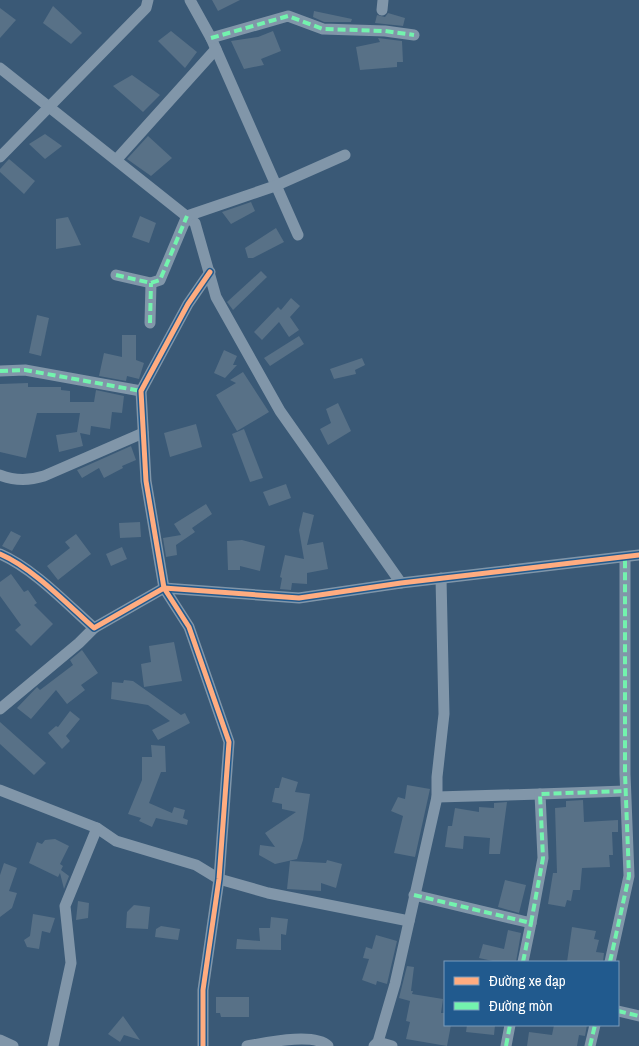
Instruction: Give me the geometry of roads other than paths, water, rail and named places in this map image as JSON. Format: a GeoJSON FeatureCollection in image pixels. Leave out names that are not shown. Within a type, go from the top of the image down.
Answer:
{"type":"FeatureCollection","features":[{"type":"Feature","properties":{"kind":"street"},"geometry":{"type":"LineString","coordinates":[[0,157],[146,8],[148,0]]}},
{"type":"Feature","properties":{"kind":"street"},"geometry":{"type":"LineString","coordinates":[[190,0],[211,38],[298,235]]}},
{"type":"Feature","properties":{"kind":"street"},"geometry":{"type":"LineString","coordinates":[[211,38],[288,16],[324,29],[385,31],[414,36]]}},
{"type":"Feature","properties":{"kind":"street"},"geometry":{"type":"LineString","coordinates":[[117,159],[216,49]]}},
{"type":"Feature","properties":{"kind":"street"},"geometry":{"type":"LineString","coordinates":[[0,68],[47,107],[117,159],[195,223],[216,297],[280,411],[401,583]]}},
{"type":"Feature","properties":{"kind":"street"},"geometry":{"type":"LineString","coordinates":[[116,275],[151,283],[160,280],[187,216],[275,186],[344,155]]}},
{"type":"Feature","properties":{"kind":"street"},"geometry":{"type":"LineString","coordinates":[[203,1046],[203,990],[219,879],[229,742],[189,627],[164,588],[146,481],[142,391],[188,304],[210,272]]}},
{"type":"Feature","properties":{"kind":"street"},"geometry":{"type":"LineString","coordinates":[[150,323],[151,283]]}},
{"type":"Feature","properties":{"kind":"street"},"geometry":{"type":"LineString","coordinates":[[0,371],[25,370],[142,391]]}},
{"type":"Feature","properties":{"kind":"street"},"geometry":{"type":"LineString","coordinates":[[0,475],[30,480],[44,476],[143,433]]}},
{"type":"Feature","properties":{"kind":"street"},"geometry":{"type":"LineString","coordinates":[[0,554],[10,558],[42,583],[94,628]]}},
{"type":"Feature","properties":{"kind":"street"},"geometry":{"type":"LineString","coordinates":[[0,709],[79,643],[94,628],[164,588],[299,598],[401,583],[639,555]]}},
{"type":"Feature","properties":{"kind":"street"},"geometry":{"type":"LineString","coordinates":[[610,961],[634,877],[625,792],[625,556]]}},
{"type":"Feature","properties":{"kind":"street"},"geometry":{"type":"LineString","coordinates":[[392,1046],[376,1044],[395,984],[437,797],[437,776],[444,714],[441,578]]}},
{"type":"Feature","properties":{"kind":"street"},"geometry":{"type":"LineString","coordinates":[[0,790],[97,828],[116,841],[196,865],[219,879],[268,893],[408,921]]}},
{"type":"Feature","properties":{"kind":"street"},"geometry":{"type":"LineString","coordinates":[[437,797],[625,792]]}},
{"type":"Feature","properties":{"kind":"street"},"geometry":{"type":"LineString","coordinates":[[523,961],[543,858],[540,794]]}},
{"type":"Feature","properties":{"kind":"street"},"geometry":{"type":"LineString","coordinates":[[54,1046],[71,963],[66,906],[97,828]]}},
{"type":"Feature","properties":{"kind":"street"},"geometry":{"type":"LineString","coordinates":[[414,895],[531,923]]}},
{"type":"Feature","properties":{"kind":"street"},"geometry":{"type":"LineString","coordinates":[[619,1011],[639,1016]]}},
{"type":"Feature","properties":{"kind":"street"},"geometry":{"type":"LineString","coordinates":[[506,1046],[510,1026]]}},
{"type":"Feature","properties":{"kind":"street"},"geometry":{"type":"LineString","coordinates":[[590,1046],[595,1026]]}},
{"type":"Feature","properties":{"kind":"street"},"geometry":{"type":"LineString","coordinates":[[247,1046],[299,1039],[325,1043],[328,1046]]}},
{"type":"Feature","properties":{"kind":"street"},"geometry":{"type":"LineString","coordinates":[[0,1040],[13,1046]]}}]}
